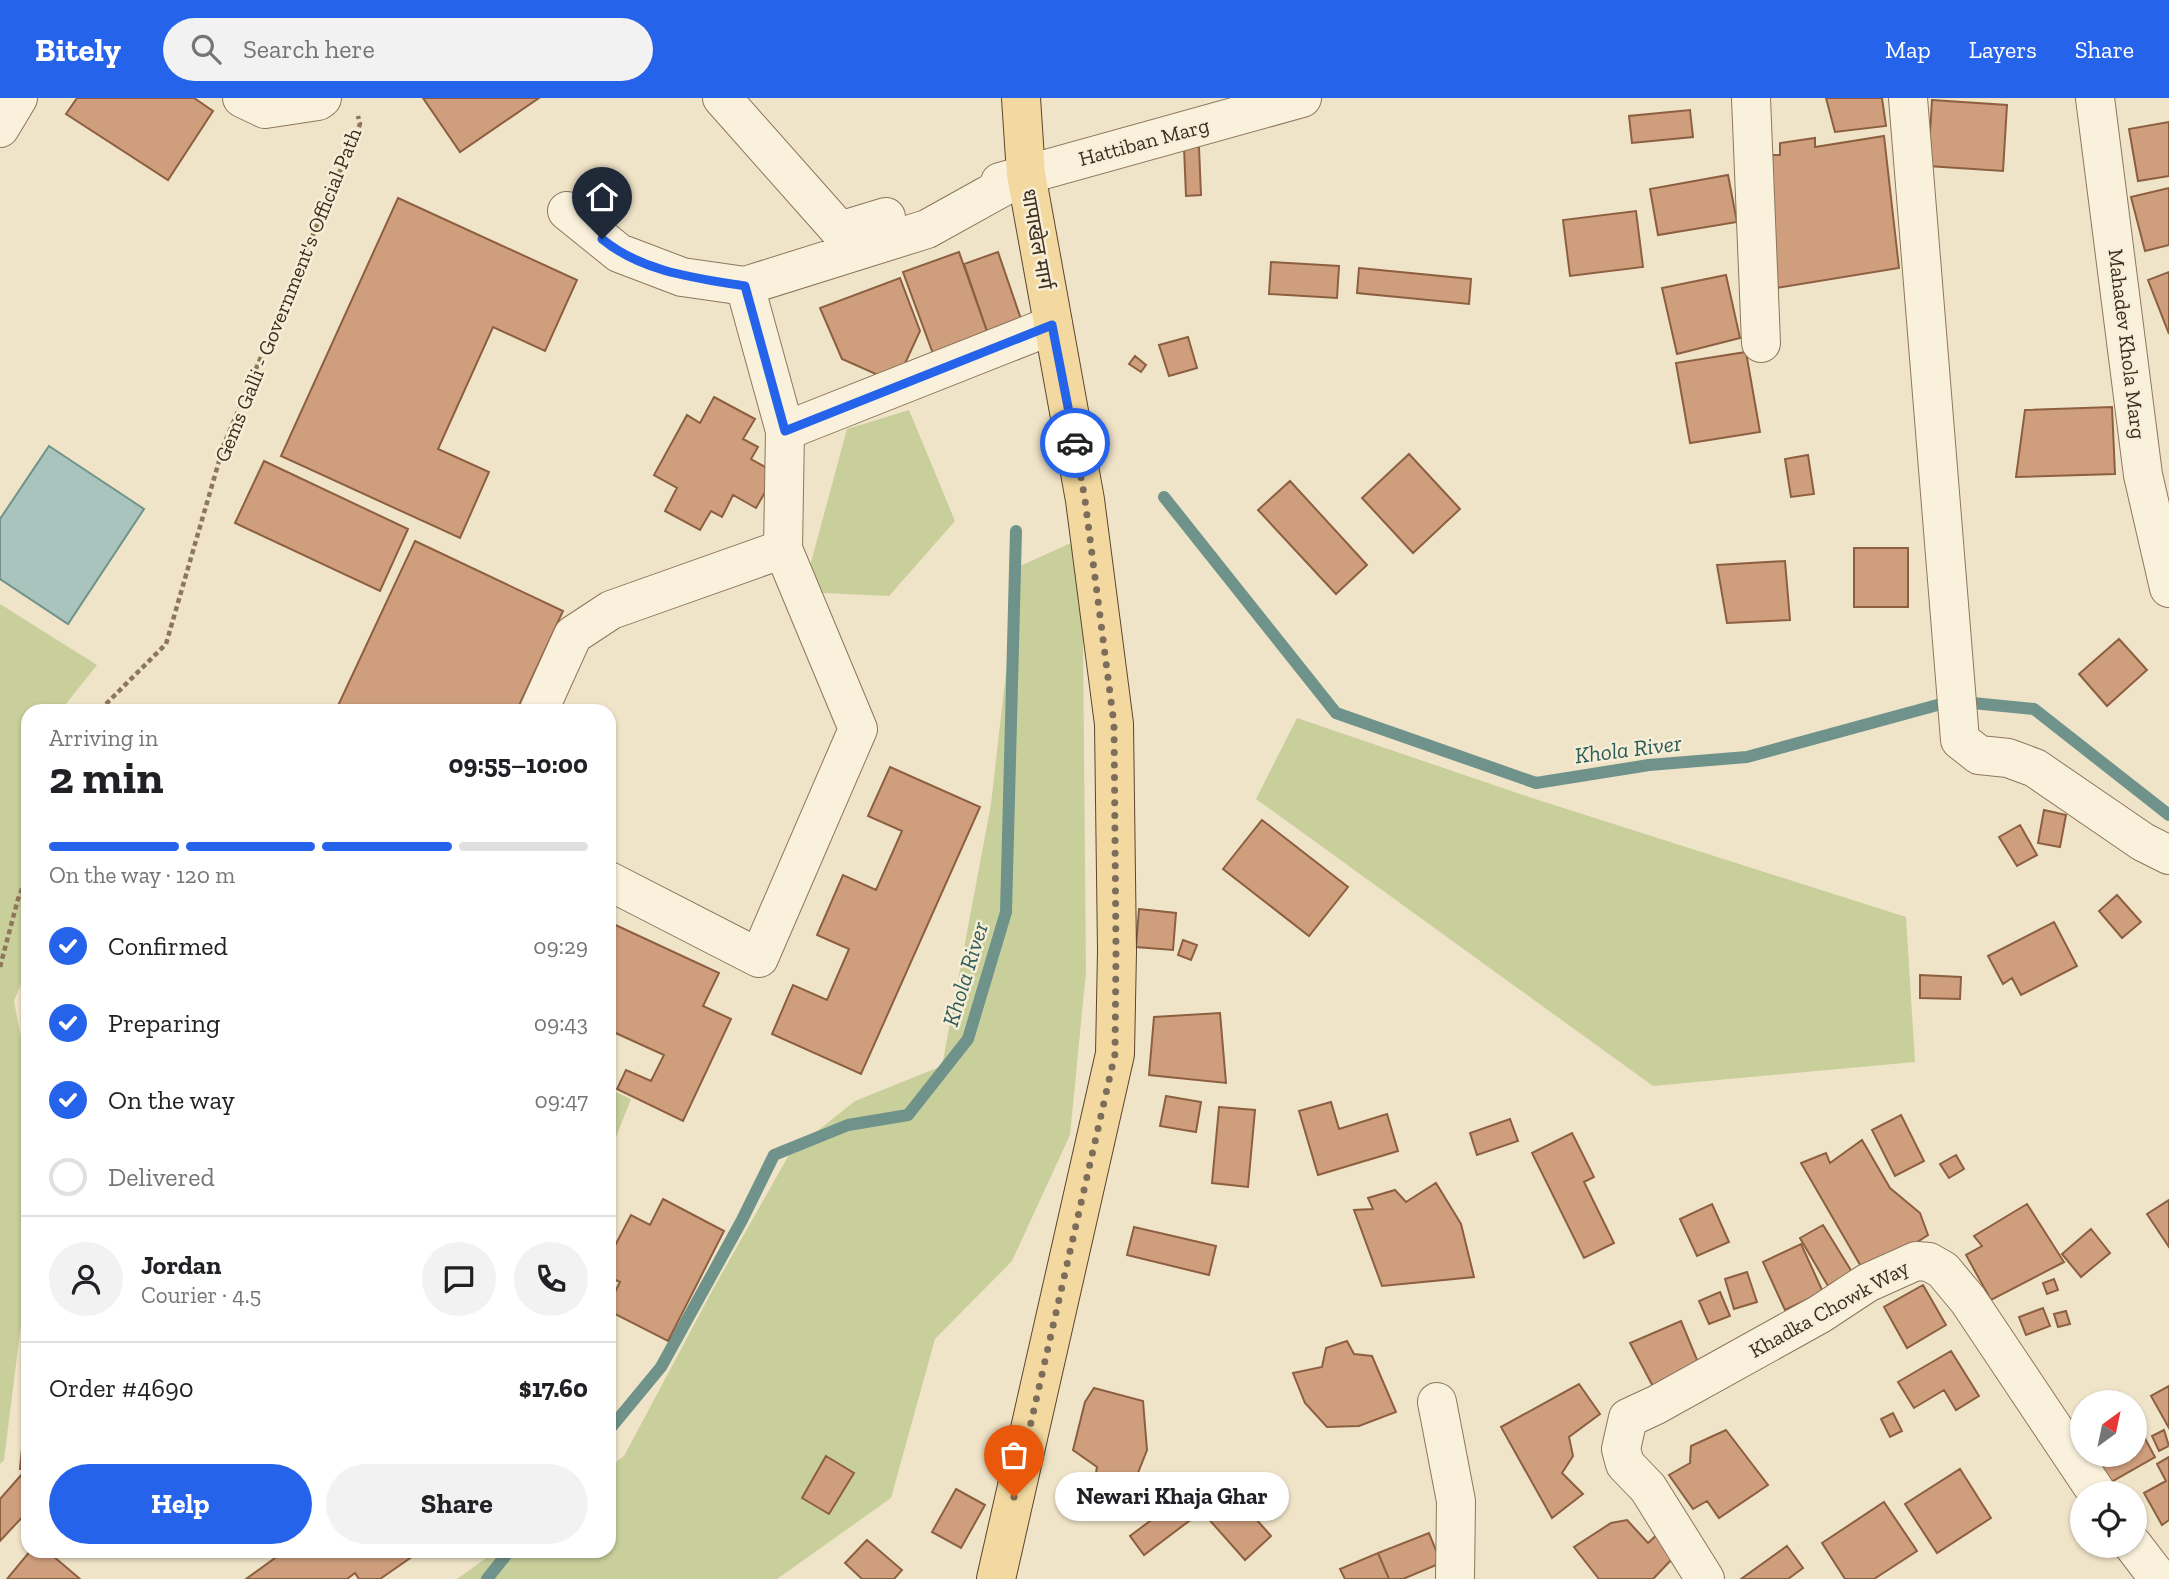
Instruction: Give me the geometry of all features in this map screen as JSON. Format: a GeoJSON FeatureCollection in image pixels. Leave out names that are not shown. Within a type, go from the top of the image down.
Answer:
{"type":"FeatureCollection","features":[{"type":"Feature","properties":{"kind":"main road","name":"धापाखेल मार्ग"},"geometry":{"type":"LineString","coordinates":[[996,1579],[1115,1054],[1114,724],[1085,500],[1026,174],[1021,98]]}},
{"type":"Feature","properties":{"kind":"street"},"geometry":{"type":"LineString","coordinates":[[0,128],[18,98]]}},
{"type":"Feature","properties":{"kind":"street"},"geometry":{"type":"LineString","coordinates":[[242,98],[265,109],[318,101],[322,98]]}},
{"type":"Feature","properties":{"kind":"street"},"geometry":{"type":"LineString","coordinates":[[722,98],[840,231],[1026,174]]}},
{"type":"Feature","properties":{"kind":"street","name":"Hattiban Marg"},"geometry":{"type":"LineString","coordinates":[[1026,174],[1302,98]]}},
{"type":"Feature","properties":{"kind":"street"},"geometry":{"type":"LineString","coordinates":[[1751,98],[1761,342]]}},
{"type":"Feature","properties":{"kind":"street"},"geometry":{"type":"LineString","coordinates":[[1908,98],[1960,740],[1979,755],[2008,758],[2035,768],[2143,842],[2169,855]]}},
{"type":"Feature","properties":{"kind":"street","name":"Mahadev Khola Marg"},"geometry":{"type":"LineString","coordinates":[[2095,98],[2143,475],[2169,588]]}},
{"type":"Feature","properties":{"kind":"street"},"geometry":{"type":"LineString","coordinates":[[567,211],[619,253],[682,277],[745,286],[927,229],[1026,174]]}},
{"type":"Feature","properties":{"kind":"street"},"geometry":{"type":"LineString","coordinates":[[616,885],[759,958],[858,729],[783,549],[785,431],[745,286]]}},
{"type":"Feature","properties":{"kind":"street"},"geometry":{"type":"LineString","coordinates":[[785,431],[1052,325]]}},
{"type":"Feature","properties":{"kind":"street"},"geometry":{"type":"LineString","coordinates":[[542,704],[573,635],[611,610],[783,549]]}},
{"type":"Feature","properties":{"kind":"street","name":"Khadka Chowk Way"},"geometry":{"type":"LineString","coordinates":[[1690,1574],[1648,1488],[1625,1464],[1620,1449],[1628,1418],[1820,1314],[1867,1283],[1916,1261],[1929,1262],[1943,1270],[1968,1300],[2089,1481]]}},
{"type":"Feature","properties":{"kind":"street"},"geometry":{"type":"LineString","coordinates":[[1437,1402],[1456,1501],[1455,1579]]}},
{"type":"Feature","properties":{"kind":"street"},"geometry":{"type":"LineString","coordinates":[[2143,1558],[2159,1579]]}},
{"type":"Feature","properties":{"kind":"path","name":"Gems Galli - Government's Official Path"},"geometry":{"type":"LineString","coordinates":[[106,704],[166,644],[224,444],[360,124],[357,111]]}},
{"type":"Feature","properties":{"kind":"path"},"geometry":{"type":"LineString","coordinates":[[0,967],[21,892]]}},
{"type":"Feature","properties":{"kind":"green space"},"geometry":{"type":"Polygon","coordinates":[[[909,410],[955,521],[889,596],[803,592],[847,429],[909,410]]]}},
{"type":"Feature","properties":{"kind":"green space"},"geometry":{"type":"Polygon","coordinates":[[[1073,542],[1083,637],[1086,972],[1070,1135],[1012,1261],[935,1339],[891,1498],[777,1579],[457,1579],[486,1558],[616,1558],[616,1462],[624,1456],[712,1291],[790,1153],[855,1101],[942,1066],[991,804],[1018,567],[1073,542]]]}},
{"type":"Feature","properties":{"kind":"green space"},"geometry":{"type":"Polygon","coordinates":[[[0,604],[97,665],[66,704],[21,704],[21,984],[14,1001],[21,1038],[21,1325],[4,1460],[0,1464],[0,604]]]}},
{"type":"Feature","properties":{"kind":"green space"},"geometry":{"type":"Polygon","coordinates":[[[1297,718],[1529,797],[1906,917],[1915,1062],[1653,1086],[1256,799],[1297,718]]]}},
{"type":"Feature","properties":{"kind":"green space"},"geometry":{"type":"Polygon","coordinates":[[[616,1092],[631,1099],[616,1137],[616,1092]]]}},
{"type":"Feature","properties":{"kind":"water"},"geometry":{"type":"Polygon","coordinates":[[[49,446],[144,509],[68,624],[0,579],[0,519],[49,446]]]}},
{"type":"Feature","properties":{"kind":"building"},"geometry":{"type":"Polygon","coordinates":[[[77,98],[194,98],[213,111],[168,180],[66,114],[77,98]]]}},
{"type":"Feature","properties":{"kind":"building"},"geometry":{"type":"Polygon","coordinates":[[[423,98],[539,98],[460,152],[423,98]]]}},
{"type":"Feature","properties":{"kind":"building"},"geometry":{"type":"Polygon","coordinates":[[[1826,98],[1882,98],[1886,126],[1835,132],[1826,98]]]}},
{"type":"Feature","properties":{"kind":"building"},"geometry":{"type":"Polygon","coordinates":[[[1932,100],[2007,105],[2003,171],[1928,166],[1932,100]]]}},
{"type":"Feature","properties":{"kind":"building"},"geometry":{"type":"Polygon","coordinates":[[[1690,110],[1693,137],[1632,143],[1629,116],[1690,110]]]}},
{"type":"Feature","properties":{"kind":"building"},"geometry":{"type":"Polygon","coordinates":[[[2169,122],[2169,176],[2138,181],[2129,129],[2169,122]]]}},
{"type":"Feature","properties":{"kind":"building"},"geometry":{"type":"Polygon","coordinates":[[[1884,136],[1899,268],[1770,289],[1759,155],[1780,155],[1780,143],[1815,138],[1815,147],[1884,136]]]}},
{"type":"Feature","properties":{"kind":"building"},"geometry":{"type":"Polygon","coordinates":[[[1184,147],[1199,147],[1201,195],[1186,196],[1184,147]]]}},
{"type":"Feature","properties":{"kind":"building"},"geometry":{"type":"Polygon","coordinates":[[[1728,175],[1737,222],[1658,235],[1650,189],[1728,175]]]}},
{"type":"Feature","properties":{"kind":"building"},"geometry":{"type":"Polygon","coordinates":[[[2169,188],[2169,245],[2145,251],[2131,197],[2169,188]]]}},
{"type":"Feature","properties":{"kind":"building"},"geometry":{"type":"Polygon","coordinates":[[[398,198],[577,280],[545,351],[493,327],[438,449],[489,472],[460,538],[281,456],[398,198]]]}},
{"type":"Feature","properties":{"kind":"building"},"geometry":{"type":"Polygon","coordinates":[[[1636,211],[1643,267],[1570,276],[1563,220],[1636,211]]]}},
{"type":"Feature","properties":{"kind":"building"},"geometry":{"type":"Polygon","coordinates":[[[959,252],[990,340],[935,359],[903,272],[959,252]]]}},
{"type":"Feature","properties":{"kind":"building"},"geometry":{"type":"Polygon","coordinates":[[[998,252],[1024,328],[990,340],[964,264],[998,252]]]}},
{"type":"Feature","properties":{"kind":"building"},"geometry":{"type":"Polygon","coordinates":[[[1271,262],[1339,266],[1337,298],[1269,294],[1271,262]]]}},
{"type":"Feature","properties":{"kind":"building"},"geometry":{"type":"Polygon","coordinates":[[[1359,268],[1471,279],[1469,304],[1357,293],[1359,268]]]}},
{"type":"Feature","properties":{"kind":"building"},"geometry":{"type":"Polygon","coordinates":[[[2169,272],[2169,334],[2148,280],[2169,272]]]}},
{"type":"Feature","properties":{"kind":"building"},"geometry":{"type":"Polygon","coordinates":[[[1726,275],[1740,338],[1677,354],[1662,288],[1726,275]]]}},
{"type":"Feature","properties":{"kind":"building"},"geometry":{"type":"Polygon","coordinates":[[[900,278],[920,331],[896,383],[842,359],[820,308],[900,278]]]}},
{"type":"Feature","properties":{"kind":"building"},"geometry":{"type":"Polygon","coordinates":[[[1188,337],[1197,368],[1169,376],[1159,345],[1188,337]]]}},
{"type":"Feature","properties":{"kind":"building"},"geometry":{"type":"Polygon","coordinates":[[[1746,352],[1760,432],[1690,443],[1676,363],[1746,352]]]}},
{"type":"Feature","properties":{"kind":"building"},"geometry":{"type":"Polygon","coordinates":[[[1135,356],[1146,365],[1141,372],[1129,364],[1135,356]]]}},
{"type":"Feature","properties":{"kind":"building"},"geometry":{"type":"Polygon","coordinates":[[[714,397],[755,419],[743,439],[758,447],[751,459],[776,473],[756,508],[733,495],[722,517],[711,511],[700,530],[665,511],[677,488],[654,475],[687,415],[700,423],[714,397]]]}},
{"type":"Feature","properties":{"kind":"building"},"geometry":{"type":"Polygon","coordinates":[[[2112,407],[2115,474],[2016,477],[2025,410],[2112,407]]]}},
{"type":"Feature","properties":{"kind":"building"},"geometry":{"type":"Polygon","coordinates":[[[1409,454],[1460,509],[1413,553],[1362,498],[1409,454]]]}},
{"type":"Feature","properties":{"kind":"building"},"geometry":{"type":"Polygon","coordinates":[[[1808,455],[1814,494],[1791,497],[1785,459],[1808,455]]]}},
{"type":"Feature","properties":{"kind":"building"},"geometry":{"type":"Polygon","coordinates":[[[264,461],[408,529],[380,591],[235,523],[264,461]]]}},
{"type":"Feature","properties":{"kind":"building"},"geometry":{"type":"Polygon","coordinates":[[[1290,481],[1367,565],[1336,594],[1258,510],[1290,481]]]}},
{"type":"Feature","properties":{"kind":"building"},"geometry":{"type":"Polygon","coordinates":[[[415,541],[563,611],[520,704],[339,704],[415,541]]]}},
{"type":"Feature","properties":{"kind":"building"},"geometry":{"type":"Polygon","coordinates":[[[1854,548],[1908,548],[1908,607],[1854,607],[1854,548]]]}},
{"type":"Feature","properties":{"kind":"building"},"geometry":{"type":"Polygon","coordinates":[[[1785,561],[1790,620],[1727,623],[1717,565],[1785,561]]]}},
{"type":"Feature","properties":{"kind":"building"},"geometry":{"type":"Polygon","coordinates":[[[2119,639],[2147,670],[2107,706],[2079,674],[2119,639]]]}},
{"type":"Feature","properties":{"kind":"building"},"geometry":{"type":"Polygon","coordinates":[[[890,767],[980,807],[861,1074],[772,1034],[793,985],[827,1000],[849,949],[817,935],[843,875],[876,890],[902,831],[868,816],[890,767]]]}},
{"type":"Feature","properties":{"kind":"building"},"geometry":{"type":"Polygon","coordinates":[[[2044,810],[2066,815],[2060,847],[2038,843],[2044,810]]]}},
{"type":"Feature","properties":{"kind":"building"},"geometry":{"type":"Polygon","coordinates":[[[1262,820],[1348,887],[1309,936],[1223,869],[1262,820]]]}},
{"type":"Feature","properties":{"kind":"building"},"geometry":{"type":"Polygon","coordinates":[[[2020,825],[2037,855],[2017,866],[1999,837],[2020,825]]]}},
{"type":"Feature","properties":{"kind":"building"},"geometry":{"type":"Polygon","coordinates":[[[2117,895],[2141,922],[2122,938],[2099,911],[2117,895]]]}},
{"type":"Feature","properties":{"kind":"building"},"geometry":{"type":"Polygon","coordinates":[[[1139,909],[1176,913],[1173,950],[1136,947],[1139,909]]]}},
{"type":"Feature","properties":{"kind":"building"},"geometry":{"type":"Polygon","coordinates":[[[2054,922],[2077,966],[2021,995],[2012,978],[2003,984],[1988,956],[2054,922]]]}},
{"type":"Feature","properties":{"kind":"building"},"geometry":{"type":"Polygon","coordinates":[[[616,925],[719,973],[703,1006],[731,1019],[683,1121],[617,1089],[626,1070],[651,1081],[664,1055],[616,1033],[616,925]]]}},
{"type":"Feature","properties":{"kind":"building"},"geometry":{"type":"Polygon","coordinates":[[[1183,940],[1197,945],[1191,960],[1178,955],[1183,940]]]}},
{"type":"Feature","properties":{"kind":"building"},"geometry":{"type":"Polygon","coordinates":[[[1920,975],[1961,977],[1960,999],[1920,998],[1920,975]]]}},
{"type":"Feature","properties":{"kind":"building"},"geometry":{"type":"Polygon","coordinates":[[[1220,1013],[1226,1083],[1149,1075],[1154,1017],[1220,1013]]]}},
{"type":"Feature","properties":{"kind":"building"},"geometry":{"type":"Polygon","coordinates":[[[1166,1096],[1201,1102],[1196,1132],[1160,1126],[1166,1096]]]}},
{"type":"Feature","properties":{"kind":"building"},"geometry":{"type":"Polygon","coordinates":[[[1331,1102],[1339,1129],[1387,1114],[1398,1151],[1318,1175],[1299,1111],[1331,1102]]]}},
{"type":"Feature","properties":{"kind":"building"},"geometry":{"type":"Polygon","coordinates":[[[1219,1107],[1255,1110],[1248,1187],[1212,1183],[1219,1107]]]}},
{"type":"Feature","properties":{"kind":"building"},"geometry":{"type":"Polygon","coordinates":[[[1901,1115],[1924,1161],[1895,1176],[1872,1130],[1901,1115]]]}},
{"type":"Feature","properties":{"kind":"building"},"geometry":{"type":"Polygon","coordinates":[[[1510,1119],[1518,1141],[1477,1155],[1470,1133],[1510,1119]]]}},
{"type":"Feature","properties":{"kind":"building"},"geometry":{"type":"Polygon","coordinates":[[[1572,1133],[1594,1177],[1584,1182],[1614,1243],[1584,1258],[1532,1153],[1572,1133]]]}},
{"type":"Feature","properties":{"kind":"building"},"geometry":{"type":"Polygon","coordinates":[[[1862,1140],[1890,1188],[1920,1213],[1928,1235],[1866,1275],[1801,1163],[1826,1153],[1830,1163],[1862,1140]]]}},
{"type":"Feature","properties":{"kind":"building"},"geometry":{"type":"Polygon","coordinates":[[[1956,1155],[1964,1169],[1949,1178],[1940,1164],[1956,1155]]]}},
{"type":"Feature","properties":{"kind":"building"},"geometry":{"type":"Polygon","coordinates":[[[1436,1183],[1461,1224],[1474,1277],[1382,1286],[1354,1210],[1373,1209],[1368,1198],[1395,1190],[1406,1202],[1436,1183]]]}},
{"type":"Feature","properties":{"kind":"building"},"geometry":{"type":"Polygon","coordinates":[[[663,1199],[724,1231],[668,1341],[616,1315],[616,1290],[620,1282],[616,1280],[616,1244],[631,1215],[650,1225],[663,1199]]]}},
{"type":"Feature","properties":{"kind":"building"},"geometry":{"type":"Polygon","coordinates":[[[2169,1200],[2169,1247],[2147,1214],[2169,1200]]]}},
{"type":"Feature","properties":{"kind":"building"},"geometry":{"type":"Polygon","coordinates":[[[1712,1204],[1729,1242],[1697,1256],[1680,1219],[1712,1204]]]}},
{"type":"Feature","properties":{"kind":"building"},"geometry":{"type":"Polygon","coordinates":[[[2027,1204],[2064,1262],[1991,1300],[1966,1255],[1982,1246],[1974,1236],[2027,1204]]]}},
{"type":"Feature","properties":{"kind":"building"},"geometry":{"type":"Polygon","coordinates":[[[1823,1225],[1852,1272],[1828,1286],[1800,1238],[1823,1225]]]}},
{"type":"Feature","properties":{"kind":"building"},"geometry":{"type":"Polygon","coordinates":[[[1134,1227],[1216,1246],[1209,1275],[1127,1255],[1134,1227]]]}},
{"type":"Feature","properties":{"kind":"building"},"geometry":{"type":"Polygon","coordinates":[[[2091,1229],[2110,1253],[2081,1277],[2062,1254],[2091,1229]]]}},
{"type":"Feature","properties":{"kind":"building"},"geometry":{"type":"Polygon","coordinates":[[[1801,1244],[1823,1292],[1785,1310],[1763,1262],[1801,1244]]]}},
{"type":"Feature","properties":{"kind":"building"},"geometry":{"type":"Polygon","coordinates":[[[1747,1272],[1757,1302],[1734,1309],[1725,1279],[1747,1272]]]}},
{"type":"Feature","properties":{"kind":"building"},"geometry":{"type":"Polygon","coordinates":[[[2054,1279],[2058,1290],[2047,1294],[2043,1283],[2054,1279]]]}},
{"type":"Feature","properties":{"kind":"building"},"geometry":{"type":"Polygon","coordinates":[[[1923,1285],[1946,1325],[1907,1348],[1884,1307],[1923,1285]]]}},
{"type":"Feature","properties":{"kind":"building"},"geometry":{"type":"Polygon","coordinates":[[[1720,1292],[1730,1316],[1709,1324],[1699,1301],[1720,1292]]]}},
{"type":"Feature","properties":{"kind":"building"},"geometry":{"type":"Polygon","coordinates":[[[2043,1308],[2050,1326],[2026,1335],[2019,1317],[2043,1308]]]}},
{"type":"Feature","properties":{"kind":"building"},"geometry":{"type":"Polygon","coordinates":[[[2066,1311],[2070,1324],[2058,1327],[2054,1314],[2066,1311]]]}},
{"type":"Feature","properties":{"kind":"building"},"geometry":{"type":"Polygon","coordinates":[[[1681,1321],[1700,1367],[1656,1392],[1630,1343],[1681,1321]]]}},
{"type":"Feature","properties":{"kind":"building"},"geometry":{"type":"Polygon","coordinates":[[[1347,1341],[1354,1354],[1372,1356],[1396,1412],[1359,1426],[1327,1427],[1305,1403],[1293,1373],[1322,1367],[1326,1348],[1347,1341]]]}},
{"type":"Feature","properties":{"kind":"building"},"geometry":{"type":"Polygon","coordinates":[[[1951,1351],[1979,1396],[1956,1410],[1944,1390],[1914,1408],[1898,1382],[1951,1351]]]}},
{"type":"Feature","properties":{"kind":"building"},"geometry":{"type":"Polygon","coordinates":[[[1579,1384],[1600,1414],[1569,1437],[1573,1456],[1562,1473],[1583,1494],[1552,1518],[1501,1427],[1579,1384]]]}},
{"type":"Feature","properties":{"kind":"building"},"geometry":{"type":"Polygon","coordinates":[[[2169,1386],[2169,1428],[2151,1396],[2169,1386]]]}},
{"type":"Feature","properties":{"kind":"building"},"geometry":{"type":"Polygon","coordinates":[[[1094,1388],[1143,1401],[1147,1450],[1130,1493],[1094,1484],[1097,1467],[1073,1450],[1085,1402],[1094,1388]]]}},
{"type":"Feature","properties":{"kind":"building"},"geometry":{"type":"Polygon","coordinates":[[[1893,1413],[1902,1431],[1890,1437],[1881,1419],[1893,1413]]]}},
{"type":"Feature","properties":{"kind":"building"},"geometry":{"type":"Polygon","coordinates":[[[1726,1430],[1768,1485],[1719,1518],[1707,1501],[1693,1509],[1669,1475],[1690,1463],[1691,1446],[1726,1430]]]}},
{"type":"Feature","properties":{"kind":"building"},"geometry":{"type":"Polygon","coordinates":[[[2164,1430],[2169,1446],[2159,1451],[2152,1436],[2164,1430]]]}},
{"type":"Feature","properties":{"kind":"building"},"geometry":{"type":"Polygon","coordinates":[[[2147,1442],[2155,1457],[2147,1462],[2147,1442]]]}},
{"type":"Feature","properties":{"kind":"building"},"geometry":{"type":"Polygon","coordinates":[[[826,1456],[854,1473],[829,1514],[802,1498],[826,1456]]]}},
{"type":"Feature","properties":{"kind":"building"},"geometry":{"type":"Polygon","coordinates":[[[2169,1457],[2169,1520],[2162,1525],[2147,1498],[2147,1491],[2166,1481],[2157,1464],[2169,1457]]]}},
{"type":"Feature","properties":{"kind":"building"},"geometry":{"type":"Polygon","coordinates":[[[2094,1467],[2137,1467],[2113,1481],[2101,1481],[2094,1467]]]}},
{"type":"Feature","properties":{"kind":"building"},"geometry":{"type":"Polygon","coordinates":[[[1960,1469],[1991,1518],[1937,1553],[1905,1504],[1960,1469]]]}},
{"type":"Feature","properties":{"kind":"building"},"geometry":{"type":"Polygon","coordinates":[[[21,1475],[21,1518],[0,1541],[0,1499],[21,1475]]]}},
{"type":"Feature","properties":{"kind":"building"},"geometry":{"type":"Polygon","coordinates":[[[1225,1484],[1271,1536],[1245,1560],[1198,1507],[1225,1484]]]}},
{"type":"Feature","properties":{"kind":"building"},"geometry":{"type":"Polygon","coordinates":[[[956,1489],[985,1505],[961,1548],[932,1532],[956,1489]]]}},
{"type":"Feature","properties":{"kind":"building"},"geometry":{"type":"Polygon","coordinates":[[[1182,1497],[1197,1515],[1144,1555],[1130,1536],[1182,1497]]]}},
{"type":"Feature","properties":{"kind":"building"},"geometry":{"type":"Polygon","coordinates":[[[1884,1502],[1917,1551],[1874,1579],[1845,1579],[1822,1543],[1884,1502]]]}},
{"type":"Feature","properties":{"kind":"building"},"geometry":{"type":"Polygon","coordinates":[[[1627,1520],[1648,1543],[1661,1531],[1674,1557],[1653,1579],[1599,1579],[1574,1547],[1611,1523],[1627,1520]]]}},
{"type":"Feature","properties":{"kind":"building"},"geometry":{"type":"Polygon","coordinates":[[[1429,1533],[1441,1563],[1403,1579],[1389,1579],[1378,1553],[1429,1533]]]}},
{"type":"Feature","properties":{"kind":"building"},"geometry":{"type":"Polygon","coordinates":[[[867,1540],[902,1570],[894,1579],[862,1579],[845,1563],[867,1540]]]}},
{"type":"Feature","properties":{"kind":"building"},"geometry":{"type":"Polygon","coordinates":[[[1787,1546],[1803,1568],[1788,1579],[1741,1579],[1787,1546]]]}},
{"type":"Feature","properties":{"kind":"building"},"geometry":{"type":"Polygon","coordinates":[[[1378,1553],[1389,1579],[1345,1579],[1340,1569],[1378,1553]]]}},
{"type":"Feature","properties":{"kind":"building"},"geometry":{"type":"Polygon","coordinates":[[[24,1558],[55,1558],[80,1579],[7,1579],[24,1558]]]}},
{"type":"Feature","properties":{"kind":"building"},"geometry":{"type":"Polygon","coordinates":[[[275,1558],[410,1558],[380,1579],[359,1579],[355,1573],[347,1579],[246,1579],[275,1558]]]}},
{"type":"Feature","properties":{"kind":"waterway","name":"Khola River"},"geometry":{"type":"LineString","coordinates":[[1164,497],[1336,713],[1536,783],[1649,765],[1747,757],[1952,701],[2034,709],[2169,815]]}},
{"type":"Feature","properties":{"kind":"waterway","name":"Khola River"},"geometry":{"type":"LineString","coordinates":[[616,1422],[661,1367],[742,1220],[774,1155],[848,1125],[908,1115],[968,1039],[1006,912],[1016,531]]}},
{"type":"Feature","properties":{"kind":"waterway","name":"Khola River"},"geometry":{"type":"LineString","coordinates":[[487,1579],[504,1558]]}},
{"type":"Feature","properties":{"kind":"way so far"},"geometry":{"type":"LineString","coordinates":[[1014,1497],[1115,1054],[1114,724],[1075,443]]}},
{"type":"Feature","properties":{"kind":"place","name":"Newari Khaja Ghar"},"geometry":{"type":"Point","coordinates":[1014,1497]}},
{"type":"Feature","properties":{"kind":"route"},"geometry":{"type":"LineString","coordinates":[[602,239],[619,253],[682,277],[745,286],[785,431],[1052,325],[1075,443]]}}]}
